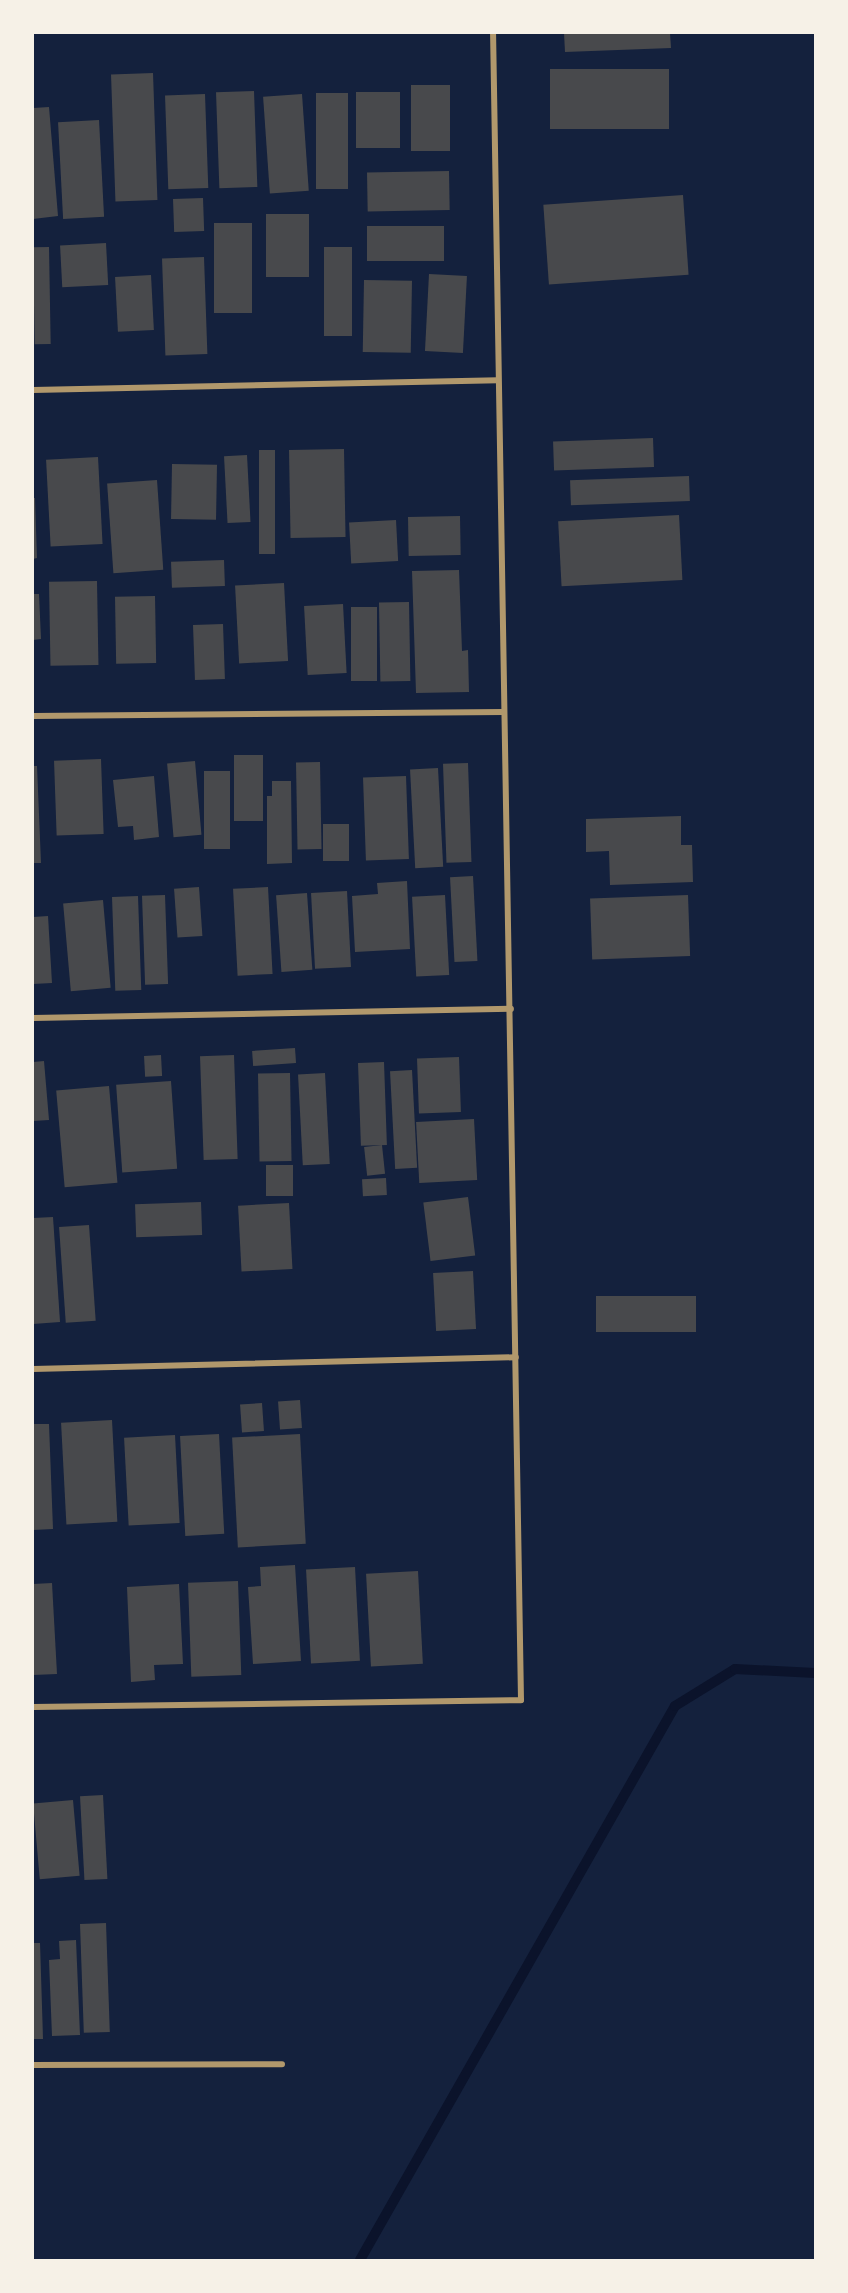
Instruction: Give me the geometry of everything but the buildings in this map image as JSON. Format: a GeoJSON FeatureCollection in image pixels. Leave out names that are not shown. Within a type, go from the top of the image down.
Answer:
{"type":"FeatureCollection","features":[{"type":"Feature","properties":{"kind":"street"},"geometry":{"type":"LineString","coordinates":[[33,1707],[521,1700],[514,1491],[516,1357],[512,1009],[504,712],[493,33]]}},
{"type":"Feature","properties":{"kind":"street"},"geometry":{"type":"LineString","coordinates":[[33,390],[498,380]]}},
{"type":"Feature","properties":{"kind":"street"},"geometry":{"type":"LineString","coordinates":[[33,716],[504,712]]}},
{"type":"Feature","properties":{"kind":"street"},"geometry":{"type":"LineString","coordinates":[[33,1018],[512,1009]]}},
{"type":"Feature","properties":{"kind":"street"},"geometry":{"type":"LineString","coordinates":[[33,1369],[516,1357]]}},
{"type":"Feature","properties":{"kind":"street"},"geometry":{"type":"LineString","coordinates":[[33,2065],[282,2064]]}},
{"type":"Feature","properties":{"kind":"waterway"},"geometry":{"type":"LineString","coordinates":[[360,2260],[675,1706],[735,1669],[815,1673]]}}]}
